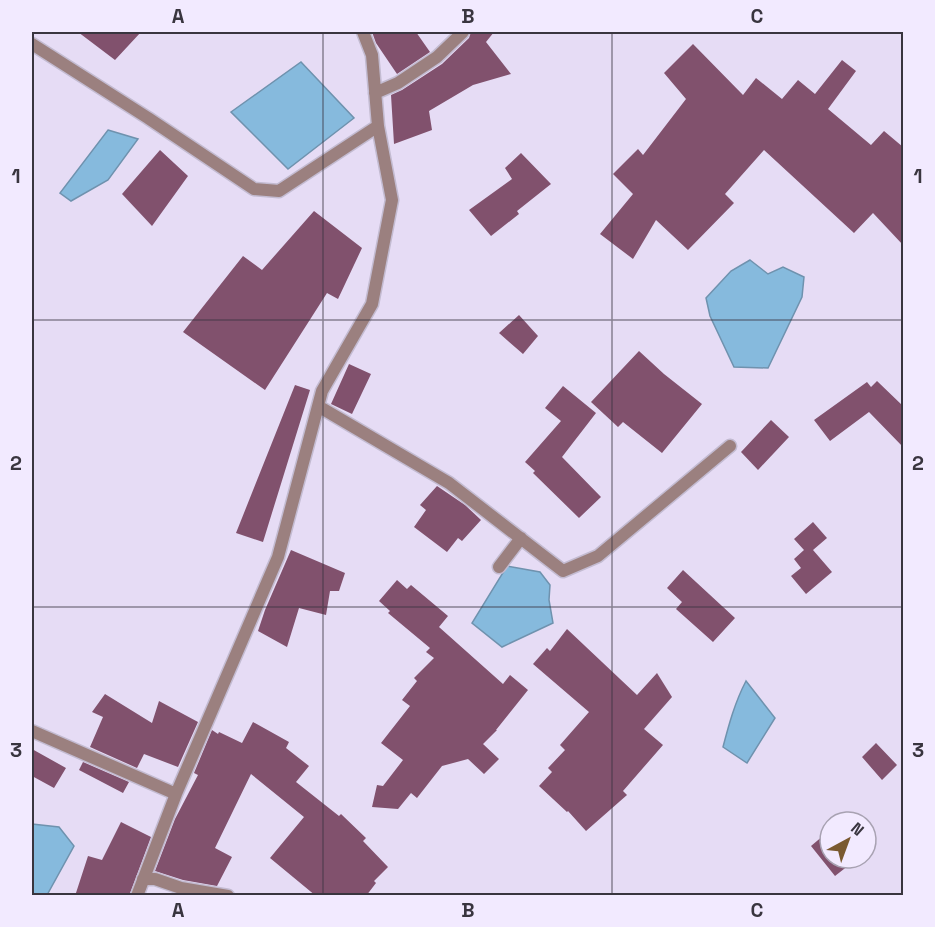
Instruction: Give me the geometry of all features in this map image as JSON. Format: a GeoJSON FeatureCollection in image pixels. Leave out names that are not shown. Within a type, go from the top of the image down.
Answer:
{"type":"FeatureCollection","features":[{"type":"Feature","properties":{"kind":"street"},"geometry":{"type":"LineString","coordinates":[[137,896],[176,794],[278,557],[322,391],[372,304],[392,200],[378,126],[372,55],[363,32]]}},
{"type":"Feature","properties":{"kind":"street"},"geometry":{"type":"LineString","coordinates":[[375,93],[398,82],[437,57],[464,32]]}},
{"type":"Feature","properties":{"kind":"street"},"geometry":{"type":"LineString","coordinates":[[32,44],[254,189],[279,191],[378,126]]}},
{"type":"Feature","properties":{"kind":"street"},"geometry":{"type":"LineString","coordinates":[[318,406],[449,483],[563,571],[598,556],[730,446]]}},
{"type":"Feature","properties":{"kind":"street"},"geometry":{"type":"LineString","coordinates":[[499,567],[521,538]]}},
{"type":"Feature","properties":{"kind":"street"},"geometry":{"type":"LineString","coordinates":[[32,731],[176,794]]}},
{"type":"Feature","properties":{"kind":"street"},"geometry":{"type":"LineString","coordinates":[[143,879],[155,879],[182,888],[228,896]]}},
{"type":"Feature","properties":{"kind":"water"},"geometry":{"type":"Polygon","coordinates":[[[301,62],[354,118],[288,169],[231,112],[301,62]]]}},
{"type":"Feature","properties":{"kind":"water"},"geometry":{"type":"Polygon","coordinates":[[[108,130],[138,139],[108,180],[71,201],[60,193],[108,130]]]}},
{"type":"Feature","properties":{"kind":"water"},"geometry":{"type":"Polygon","coordinates":[[[750,260],[768,274],[783,267],[804,277],[802,297],[768,368],[734,367],[710,316],[706,298],[731,271],[750,260]]]}},
{"type":"Feature","properties":{"kind":"water"},"geometry":{"type":"Polygon","coordinates":[[[507,566],[540,572],[550,585],[549,600],[553,623],[502,647],[472,623],[507,566]]]}},
{"type":"Feature","properties":{"kind":"water"},"geometry":{"type":"Polygon","coordinates":[[[746,681],[775,718],[747,763],[723,747],[735,705],[746,681]]]}},
{"type":"Feature","properties":{"kind":"water"},"geometry":{"type":"Polygon","coordinates":[[[32,824],[59,827],[74,846],[47,895],[32,895],[32,824]]]}},
{"type":"Feature","properties":{"kind":"building"},"geometry":{"type":"Polygon","coordinates":[[[78,32],[141,32],[115,60],[78,32]]]}},
{"type":"Feature","properties":{"kind":"building"},"geometry":{"type":"Polygon","coordinates":[[[372,32],[416,32],[430,52],[397,74],[376,43],[372,32]]]}},
{"type":"Feature","properties":{"kind":"building"},"geometry":{"type":"Polygon","coordinates":[[[471,32],[494,32],[486,42],[511,74],[473,85],[429,111],[432,130],[394,144],[391,95],[442,64],[469,38],[471,32]]]}},
{"type":"Feature","properties":{"kind":"building"},"geometry":{"type":"Polygon","coordinates":[[[693,44],[743,95],[756,78],[782,99],[798,80],[815,94],[842,60],[856,71],[828,109],[871,145],[884,131],[903,147],[903,245],[873,213],[854,233],[764,150],[725,194],[734,203],[688,250],[656,220],[633,259],[600,234],[633,194],[613,174],[638,149],[643,155],[686,99],[664,73],[693,44]]]}},
{"type":"Feature","properties":{"kind":"building"},"geometry":{"type":"Polygon","coordinates":[[[160,150],[188,176],[152,226],[122,194],[160,150]]]}},
{"type":"Feature","properties":{"kind":"building"},"geometry":{"type":"Polygon","coordinates":[[[521,153],[551,184],[517,211],[519,214],[491,236],[469,210],[512,179],[505,168],[521,153]]]}},
{"type":"Feature","properties":{"kind":"building"},"geometry":{"type":"Polygon","coordinates":[[[314,211],[362,248],[338,299],[327,293],[265,390],[183,332],[243,256],[262,270],[314,211]]]}},
{"type":"Feature","properties":{"kind":"building"},"geometry":{"type":"Polygon","coordinates":[[[519,315],[538,336],[523,354],[499,333],[519,315]]]}},
{"type":"Feature","properties":{"kind":"building"},"geometry":{"type":"Polygon","coordinates":[[[639,351],[702,404],[662,453],[623,422],[618,427],[591,402],[639,351]]]}},
{"type":"Feature","properties":{"kind":"building"},"geometry":{"type":"Polygon","coordinates":[[[349,364],[371,374],[352,414],[331,404],[349,364]]]}},
{"type":"Feature","properties":{"kind":"building"},"geometry":{"type":"Polygon","coordinates":[[[877,381],[903,406],[903,447],[869,412],[830,441],[814,420],[867,382],[871,387],[877,381]]]}},
{"type":"Feature","properties":{"kind":"building"},"geometry":{"type":"Polygon","coordinates":[[[295,385],[310,390],[263,542],[236,533],[295,385]]]}},
{"type":"Feature","properties":{"kind":"building"},"geometry":{"type":"Polygon","coordinates":[[[563,386],[596,413],[562,457],[601,497],[579,518],[533,473],[535,471],[525,462],[561,421],[545,408],[563,386]]]}},
{"type":"Feature","properties":{"kind":"building"},"geometry":{"type":"Polygon","coordinates":[[[771,420],[789,437],[758,470],[741,452],[771,420]]]}},
{"type":"Feature","properties":{"kind":"building"},"geometry":{"type":"Polygon","coordinates":[[[437,486],[465,505],[481,520],[462,541],[458,538],[447,552],[414,527],[426,510],[420,505],[437,486]]]}},
{"type":"Feature","properties":{"kind":"building"},"geometry":{"type":"Polygon","coordinates":[[[813,522],[827,538],[813,550],[832,572],[806,594],[791,576],[801,568],[794,559],[804,550],[794,539],[813,522]]]}},
{"type":"Feature","properties":{"kind":"building"},"geometry":{"type":"Polygon","coordinates":[[[291,550],[345,573],[339,591],[330,591],[326,615],[299,608],[287,647],[258,631],[291,550]]]}},
{"type":"Feature","properties":{"kind":"building"},"geometry":{"type":"Polygon","coordinates":[[[683,570],[735,618],[713,642],[676,609],[682,602],[667,588],[683,570]]]}},
{"type":"Feature","properties":{"kind":"building"},"geometry":{"type":"Polygon","coordinates":[[[397,580],[407,589],[411,585],[448,616],[439,627],[503,684],[510,675],[528,690],[483,744],[499,759],[484,774],[468,759],[442,766],[417,798],[411,793],[398,809],[372,807],[377,785],[383,786],[403,760],[381,743],[410,706],[402,700],[417,681],[414,678],[434,658],[426,652],[430,648],[388,613],[390,611],[379,601],[397,580]]]}},
{"type":"Feature","properties":{"kind":"building"},"geometry":{"type":"Polygon","coordinates":[[[567,629],[637,695],[657,673],[672,697],[644,729],[663,745],[623,791],[627,795],[586,831],[568,811],[539,786],[552,772],[548,768],[565,750],[560,745],[589,712],[533,664],[547,648],[550,651],[567,629]]]}},
{"type":"Feature","properties":{"kind":"building"},"geometry":{"type":"Polygon","coordinates":[[[105,694],[152,723],[159,701],[198,722],[178,767],[144,754],[137,768],[90,747],[103,717],[92,712],[105,694]]]}},
{"type":"Feature","properties":{"kind":"building"},"geometry":{"type":"Polygon","coordinates":[[[253,722],[289,742],[286,748],[309,766],[296,782],[339,816],[341,814],[366,838],[363,841],[388,867],[374,881],[376,883],[366,896],[316,896],[270,858],[304,817],[251,774],[215,848],[232,857],[217,886],[183,880],[155,871],[175,819],[198,775],[194,773],[212,730],[242,743],[253,722]]]}},
{"type":"Feature","properties":{"kind":"building"},"geometry":{"type":"Polygon","coordinates":[[[876,743],[897,765],[882,780],[862,757],[876,743]]]}},
{"type":"Feature","properties":{"kind":"building"},"geometry":{"type":"Polygon","coordinates":[[[32,749],[66,768],[54,788],[32,776],[32,749]]]}},
{"type":"Feature","properties":{"kind":"building"},"geometry":{"type":"Polygon","coordinates":[[[83,762],[129,782],[123,793],[79,770],[83,762]]]}},
{"type":"Feature","properties":{"kind":"building"},"geometry":{"type":"Polygon","coordinates":[[[121,822],[151,837],[129,896],[75,896],[88,856],[102,860],[121,822]]]}},
{"type":"Feature","properties":{"kind":"building"},"geometry":{"type":"Polygon","coordinates":[[[818,840],[818,855],[811,846],[818,840]]]}},
{"type":"Feature","properties":{"kind":"building"},"geometry":{"type":"Polygon","coordinates":[[[830,870],[843,870],[835,876],[830,870]]]}}]}
